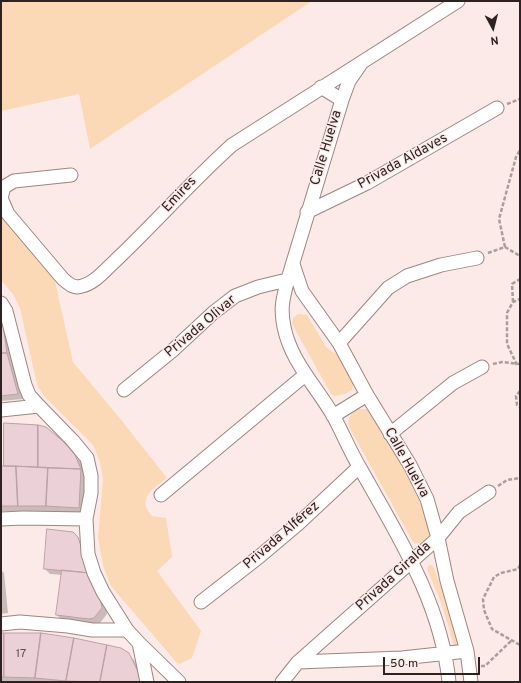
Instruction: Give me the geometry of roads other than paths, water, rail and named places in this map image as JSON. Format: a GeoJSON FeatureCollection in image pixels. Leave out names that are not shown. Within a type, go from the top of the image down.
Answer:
{"type":"FeatureCollection","features":[{"type":"Feature","properties":{"kind":"street","name":"Emires"},"geometry":{"type":"LineString","coordinates":[[71,175],[14,182],[4,187],[1,198],[8,214],[58,274],[68,284],[77,287],[92,282],[144,234],[203,171],[232,144],[458,1]]}},
{"type":"Feature","properties":{"kind":"street","name":"Calle Huelva"},"geometry":{"type":"LineString","coordinates":[[364,60],[349,81],[342,100],[307,212],[293,264],[293,279],[339,343],[367,395],[410,465],[428,499],[447,581],[468,651],[470,676]]}},
{"type":"Feature","properties":{"kind":"street"},"geometry":{"type":"LineString","coordinates":[[321,87],[342,100]]}},
{"type":"Feature","properties":{"kind":"street","name":"Privada Aldaves"},"geometry":{"type":"LineString","coordinates":[[307,212],[367,183],[497,108]]}},
{"type":"Feature","properties":{"kind":"street"},"geometry":{"type":"LineString","coordinates":[[339,343],[388,288],[407,276],[441,265],[476,258]]}},
{"type":"Feature","properties":{"kind":"street"},"geometry":{"type":"LineString","coordinates":[[293,279],[281,307],[284,328],[290,345],[305,375],[333,416],[359,467],[396,529],[412,562],[425,590],[436,621],[449,682]]}},
{"type":"Feature","properties":{"kind":"street","name":"Privada Olivar"},"geometry":{"type":"LineString","coordinates":[[124,390],[172,351],[213,313],[235,296],[258,288],[293,279]]}},
{"type":"Feature","properties":{"kind":"street"},"geometry":{"type":"LineString","coordinates":[[1,303],[6,311],[25,385],[29,395],[73,441],[87,458],[91,476],[91,493],[86,519],[88,554],[94,573],[103,592],[127,630],[179,682]]}},
{"type":"Feature","properties":{"kind":"street"},"geometry":{"type":"LineString","coordinates":[[390,434],[453,384],[482,367]]}},
{"type":"Feature","properties":{"kind":"street"},"geometry":{"type":"LineString","coordinates":[[161,495],[305,375]]}},
{"type":"Feature","properties":{"kind":"street"},"geometry":{"type":"LineString","coordinates":[[333,416],[367,395]]}},
{"type":"Feature","properties":{"kind":"street"},"geometry":{"type":"LineString","coordinates":[[1,410],[39,406]]}},
{"type":"Feature","properties":{"kind":"street","name":"Privada Alférez"},"geometry":{"type":"LineString","coordinates":[[200,602],[260,556],[298,524],[359,467]]}},
{"type":"Feature","properties":{"kind":"street","name":"Privada Giralda"},"geometry":{"type":"LineString","coordinates":[[282,682],[298,662],[438,538],[459,512],[489,492]]}},
{"type":"Feature","properties":{"kind":"street"},"geometry":{"type":"LineString","coordinates":[[1,519],[86,519]]}},
{"type":"Feature","properties":{"kind":"street"},"geometry":{"type":"LineString","coordinates":[[1,624],[20,622],[68,626],[92,630],[127,630]]}},
{"type":"Feature","properties":{"kind":"street"},"geometry":{"type":"LineString","coordinates":[[139,643],[147,682]]}},
{"type":"Feature","properties":{"kind":"street"},"geometry":{"type":"LineString","coordinates":[[298,662],[402,658],[468,651]]}}]}
